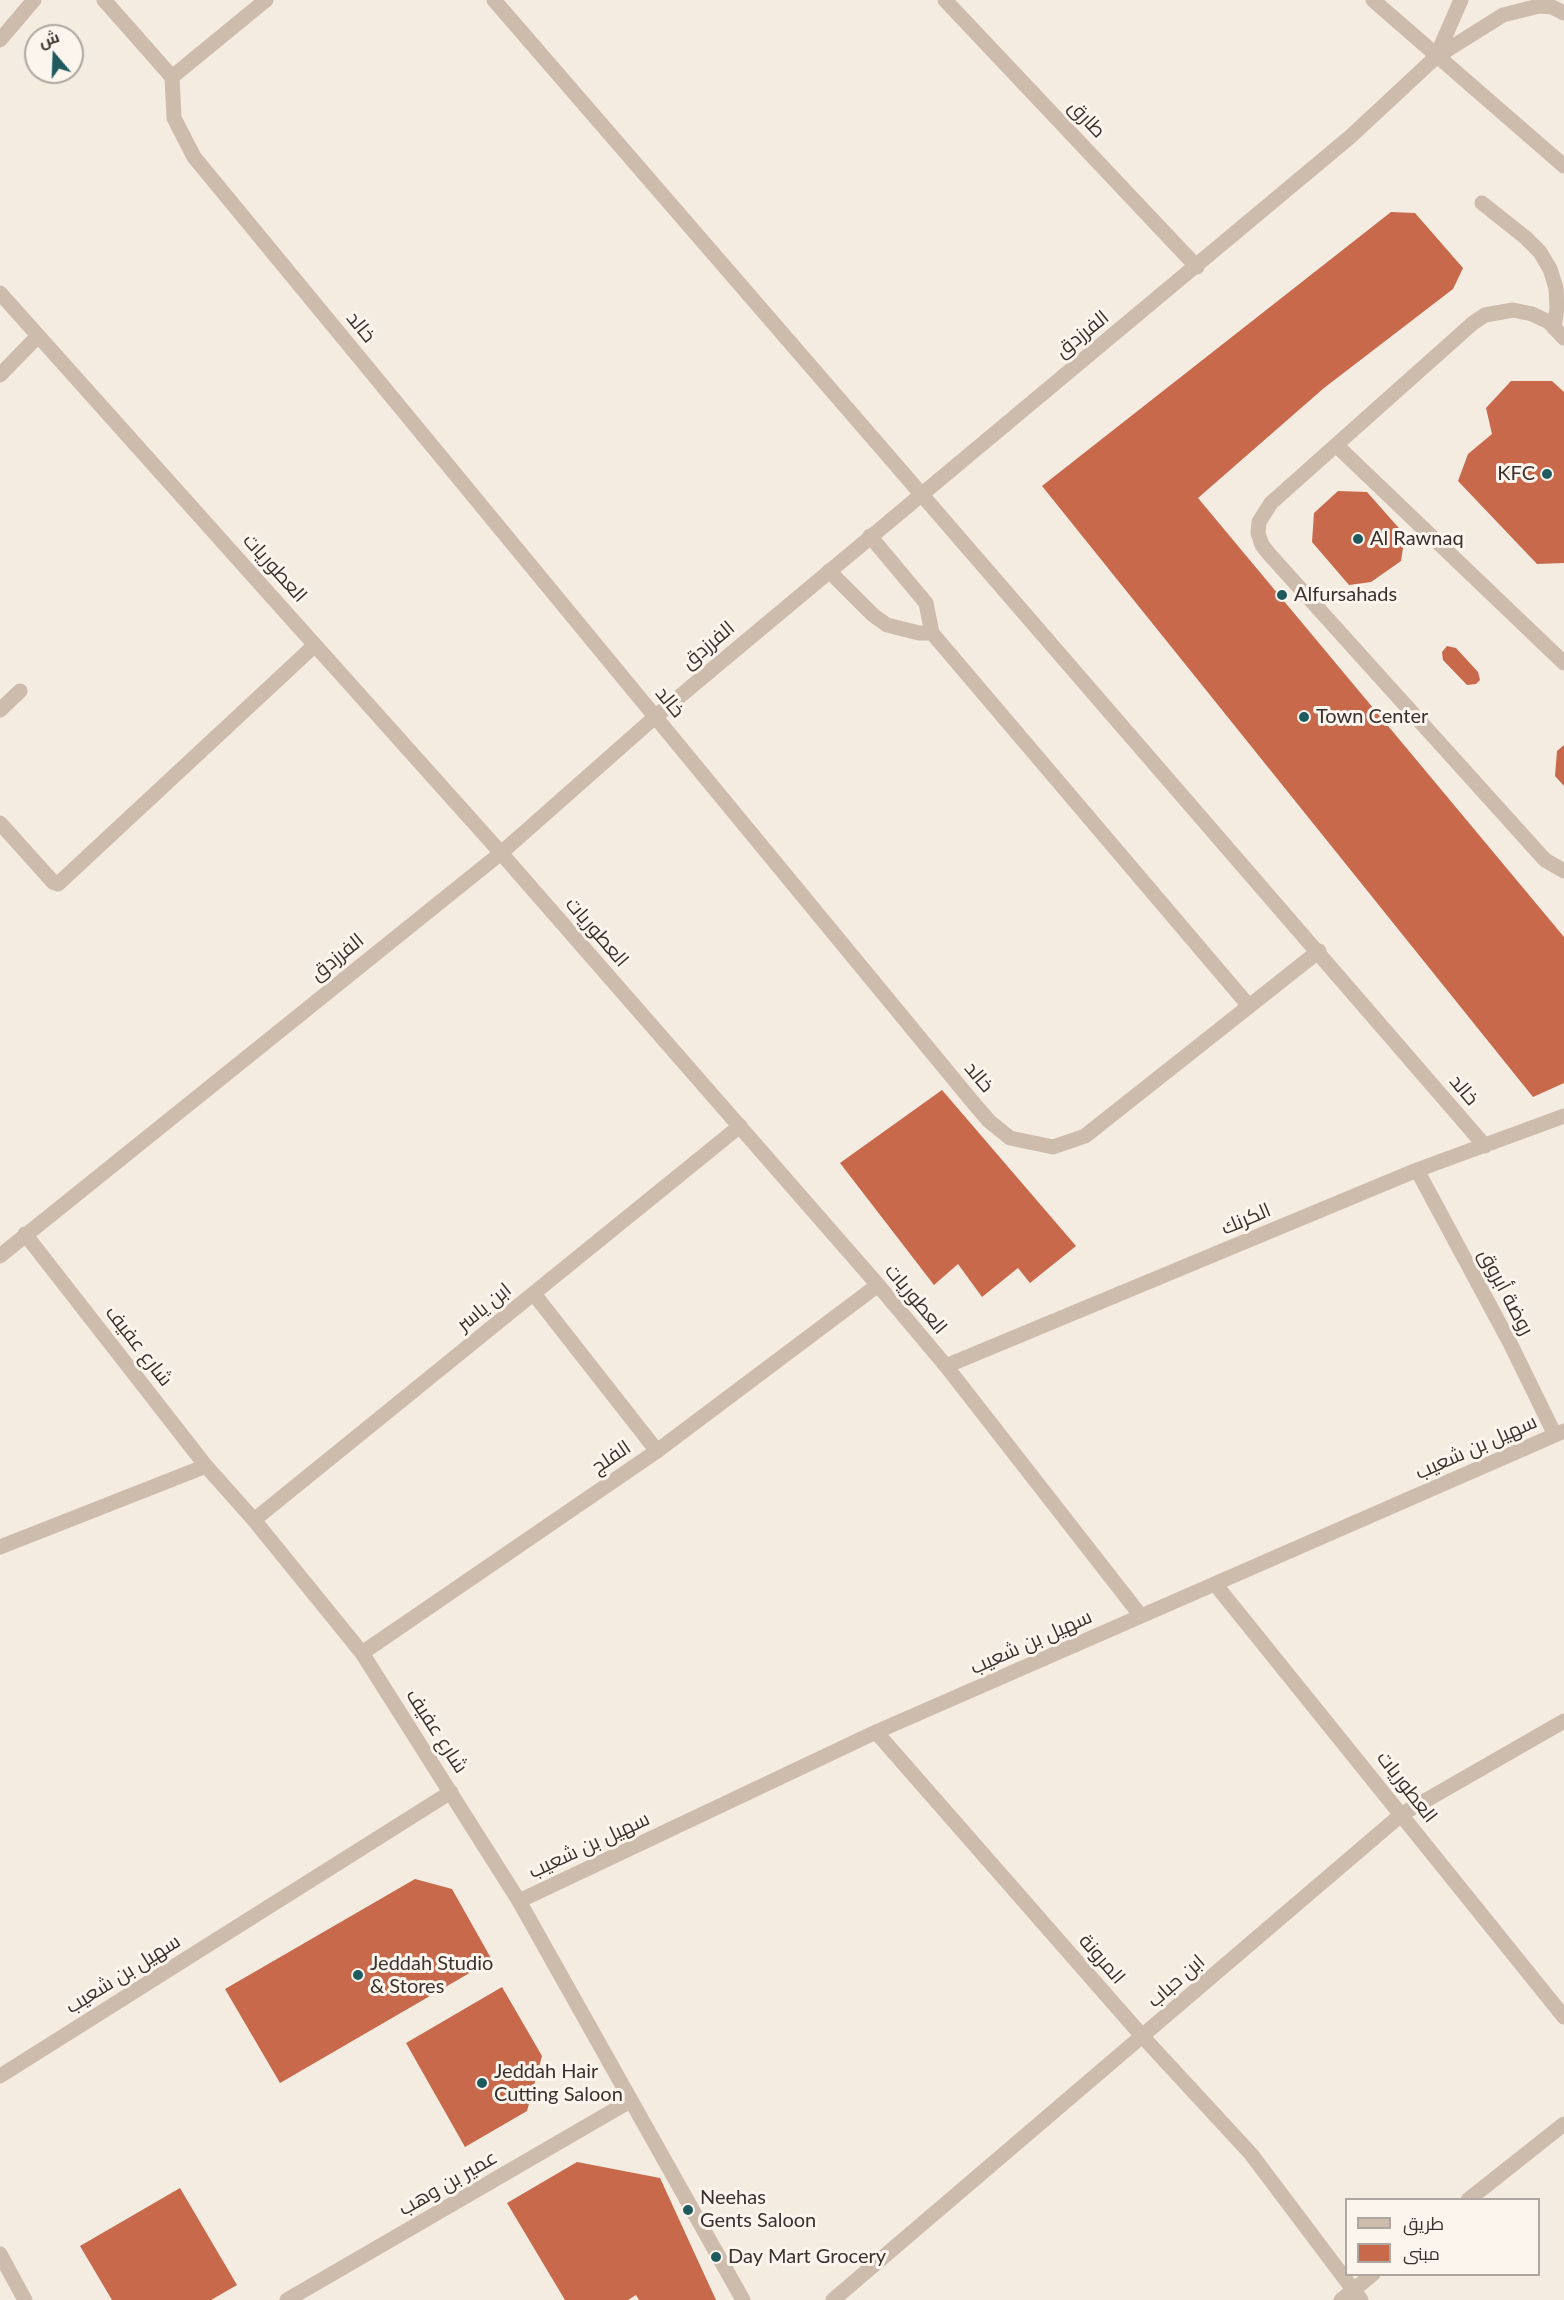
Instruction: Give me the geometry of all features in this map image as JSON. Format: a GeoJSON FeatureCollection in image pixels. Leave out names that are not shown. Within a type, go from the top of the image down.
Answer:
{"type":"FeatureCollection","features":[{"type":"Feature","properties":{"kind":"street"},"geometry":{"type":"LineString","coordinates":[[0,40],[34,0]]}},
{"type":"Feature","properties":{"kind":"street"},"geometry":{"type":"LineString","coordinates":[[104,0],[172,77],[266,0]]}},
{"type":"Feature","properties":{"kind":"street","name":"خالد"},"geometry":{"type":"LineString","coordinates":[[494,0],[923,493],[1485,1146]]}},
{"type":"Feature","properties":{"kind":"street","name":"طارق"},"geometry":{"type":"LineString","coordinates":[[945,0],[1197,267]]}},
{"type":"Feature","properties":{"kind":"street"},"geometry":{"type":"LineString","coordinates":[[1373,0],[1564,166]]}},
{"type":"Feature","properties":{"kind":"street","name":"الفرزدق"},"geometry":{"type":"LineString","coordinates":[[1436,57],[1461,0]]}},
{"type":"Feature","properties":{"kind":"street","name":"الفرزدق"},"geometry":{"type":"LineString","coordinates":[[0,1256],[501,853],[655,717],[1350,138],[1436,57],[1503,15],[1539,6],[1552,7],[1564,13]]}},
{"type":"Feature","properties":{"kind":"street","name":"خالد"},"geometry":{"type":"LineString","coordinates":[[172,77],[174,118],[194,157],[977,1107],[989,1121],[1010,1138],[1053,1148],[1085,1136],[1318,951]]}},
{"type":"Feature","properties":{"kind":"street"},"geometry":{"type":"LineString","coordinates":[[1482,203],[1540,252],[1550,269],[1556,288],[1559,333]]}},
{"type":"Feature","properties":{"kind":"street","name":"العطوريات"},"geometry":{"type":"LineString","coordinates":[[0,294],[501,853],[878,1285],[946,1366],[1142,1616]]}},
{"type":"Feature","properties":{"kind":"street"},"geometry":{"type":"LineString","coordinates":[[1559,333],[1532,314],[1513,310],[1485,315],[1473,323],[1263,511],[1258,533],[1262,545],[1545,860],[1564,871]]}},
{"type":"Feature","properties":{"kind":"street"},"geometry":{"type":"LineString","coordinates":[[0,375],[38,336]]}},
{"type":"Feature","properties":{"kind":"street"},"geometry":{"type":"LineString","coordinates":[[1336,444],[1564,663]]}},
{"type":"Feature","properties":{"kind":"street"},"geometry":{"type":"LineString","coordinates":[[870,536],[927,603],[932,633],[1249,1006]]}},
{"type":"Feature","properties":{"kind":"street"},"geometry":{"type":"LineString","coordinates":[[829,571],[873,615],[887,625],[911,632],[932,633]]}},
{"type":"Feature","properties":{"kind":"street"},"geometry":{"type":"LineString","coordinates":[[0,823],[53,882],[58,884],[315,645]]}},
{"type":"Feature","properties":{"kind":"street"},"geometry":{"type":"LineString","coordinates":[[0,710],[20,691]]}},
{"type":"Feature","properties":{"kind":"street","name":"الكرنك"},"geometry":{"type":"LineString","coordinates":[[946,1366],[1417,1170],[1564,1116]]}},
{"type":"Feature","properties":{"kind":"street","name":"ابن ياسر"},"geometry":{"type":"LineString","coordinates":[[254,1520],[740,1126]]}},
{"type":"Feature","properties":{"kind":"street","name":"روضة أبروق"},"geometry":{"type":"LineString","coordinates":[[1417,1170],[1560,1433]]}},
{"type":"Feature","properties":{"kind":"street","name":"شارع عفيف"},"geometry":{"type":"LineString","coordinates":[[26,1234],[206,1466],[254,1520],[362,1653],[519,1901],[743,2300]]}},
{"type":"Feature","properties":{"kind":"street","name":"الفلج"},"geometry":{"type":"LineString","coordinates":[[362,1653],[657,1451],[878,1285]]}},
{"type":"Feature","properties":{"kind":"street"},"geometry":{"type":"LineString","coordinates":[[534,1294],[657,1451]]}},
{"type":"Feature","properties":{"kind":"street","name":"سهيل بن شعيب"},"geometry":{"type":"LineString","coordinates":[[519,1901],[876,1732],[1560,1433]]}},
{"type":"Feature","properties":{"kind":"street"},"geometry":{"type":"LineString","coordinates":[[0,1547],[206,1466]]}},
{"type":"Feature","properties":{"kind":"street","name":"العطوريات"},"geometry":{"type":"LineString","coordinates":[[1215,1584],[1564,2017]]}},
{"type":"Feature","properties":{"kind":"street","name":"ابن حباب"},"geometry":{"type":"LineString","coordinates":[[832,2300],[1402,1814],[1564,1721]]}},
{"type":"Feature","properties":{"kind":"street","name":"المرونة"},"geometry":{"type":"LineString","coordinates":[[876,1732],[1143,2037],[1251,2154],[1357,2295]]}},
{"type":"Feature","properties":{"kind":"street","name":"سهيل بن شعيب"},"geometry":{"type":"LineString","coordinates":[[0,2076],[452,1792]]}},
{"type":"Feature","properties":{"kind":"street","name":"عمير بن وهب"},"geometry":{"type":"LineString","coordinates":[[287,2300],[630,2101]]}},
{"type":"Feature","properties":{"kind":"street"},"geometry":{"type":"LineString","coordinates":[[1469,2198],[1564,2124]]}},
{"type":"Feature","properties":{"kind":"street"},"geometry":{"type":"LineString","coordinates":[[0,2254],[25,2300]]}},
{"type":"Feature","properties":{"kind":"street"},"geometry":{"type":"LineString","coordinates":[[1341,2300],[1357,2295],[1371,2276]]}},
{"type":"Feature","properties":{"kind":"building","name":"Town Center"},"geometry":{"type":"Polygon","coordinates":[[[1391,212],[1415,213],[1463,268],[1453,289],[1324,388],[1198,498],[1564,937],[1564,1083],[1533,1097],[1042,486],[1391,212]]]}},
{"type":"Feature","properties":{"kind":"building"},"geometry":{"type":"Polygon","coordinates":[[[1511,381],[1552,381],[1564,392],[1564,563],[1537,564],[1458,481],[1468,454],[1492,434],[1486,408],[1511,381]]]}},
{"type":"Feature","properties":{"kind":"building","name":"Al Rawnaq"},"geometry":{"type":"Polygon","coordinates":[[[1338,491],[1367,492],[1405,535],[1401,561],[1371,582],[1349,585],[1312,542],[1314,513],[1338,491]]]}},
{"type":"Feature","properties":{"kind":"building"},"geometry":{"type":"Polygon","coordinates":[[[1447,646],[1456,648],[1478,672],[1480,680],[1476,684],[1467,685],[1443,660],[1442,652],[1447,646]]]}},
{"type":"Feature","properties":{"kind":"building"},"geometry":{"type":"Polygon","coordinates":[[[1564,745],[1564,786],[1555,776],[1557,751],[1564,745]]]}},
{"type":"Feature","properties":{"kind":"building"},"geometry":{"type":"Polygon","coordinates":[[[942,1090],[1076,1246],[1030,1283],[1018,1268],[982,1297],[958,1264],[934,1285],[840,1163],[942,1090]]]}},
{"type":"Feature","properties":{"kind":"building","name":"Jeddah Studio & Stores"},"geometry":{"type":"Polygon","coordinates":[[[415,1879],[452,1889],[492,1960],[280,2083],[225,1989],[415,1879]]]}},
{"type":"Feature","properties":{"kind":"building","name":"Jeddah Hair Cutting Saloon"},"geometry":{"type":"Polygon","coordinates":[[[502,1987],[542,2056],[527,2111],[465,2147],[406,2043],[502,1987]]]}},
{"type":"Feature","properties":{"kind":"building"},"geometry":{"type":"Polygon","coordinates":[[[577,2162],[660,2178],[716,2300],[639,2300],[636,2295],[628,2300],[565,2300],[507,2203],[577,2162]]]}},
{"type":"Feature","properties":{"kind":"building"},"geometry":{"type":"Polygon","coordinates":[[[180,2188],[237,2285],[211,2300],[112,2300],[80,2246],[180,2188]]]}},
{"type":"Feature","properties":{"kind":"place","name":"KFC"},"geometry":{"type":"Point","coordinates":[1547,474]}},
{"type":"Feature","properties":{"kind":"place","name":"Al Rawnaq"},"geometry":{"type":"Point","coordinates":[1358,539]}},
{"type":"Feature","properties":{"kind":"place","name":"Alfursahads"},"geometry":{"type":"Point","coordinates":[1282,595]}},
{"type":"Feature","properties":{"kind":"place","name":"Town Center"},"geometry":{"type":"Point","coordinates":[1304,717]}},
{"type":"Feature","properties":{"kind":"place","name":"Jeddah Studio & Stores"},"geometry":{"type":"Point","coordinates":[358,1975]}},
{"type":"Feature","properties":{"kind":"place","name":"Jeddah Hair Cutting Saloon"},"geometry":{"type":"Point","coordinates":[482,2083]}},
{"type":"Feature","properties":{"kind":"place","name":"Neehas Gents Saloon"},"geometry":{"type":"Point","coordinates":[688,2210]}},
{"type":"Feature","properties":{"kind":"place","name":"Day Mart Grocery"},"geometry":{"type":"Point","coordinates":[716,2257]}}]}
